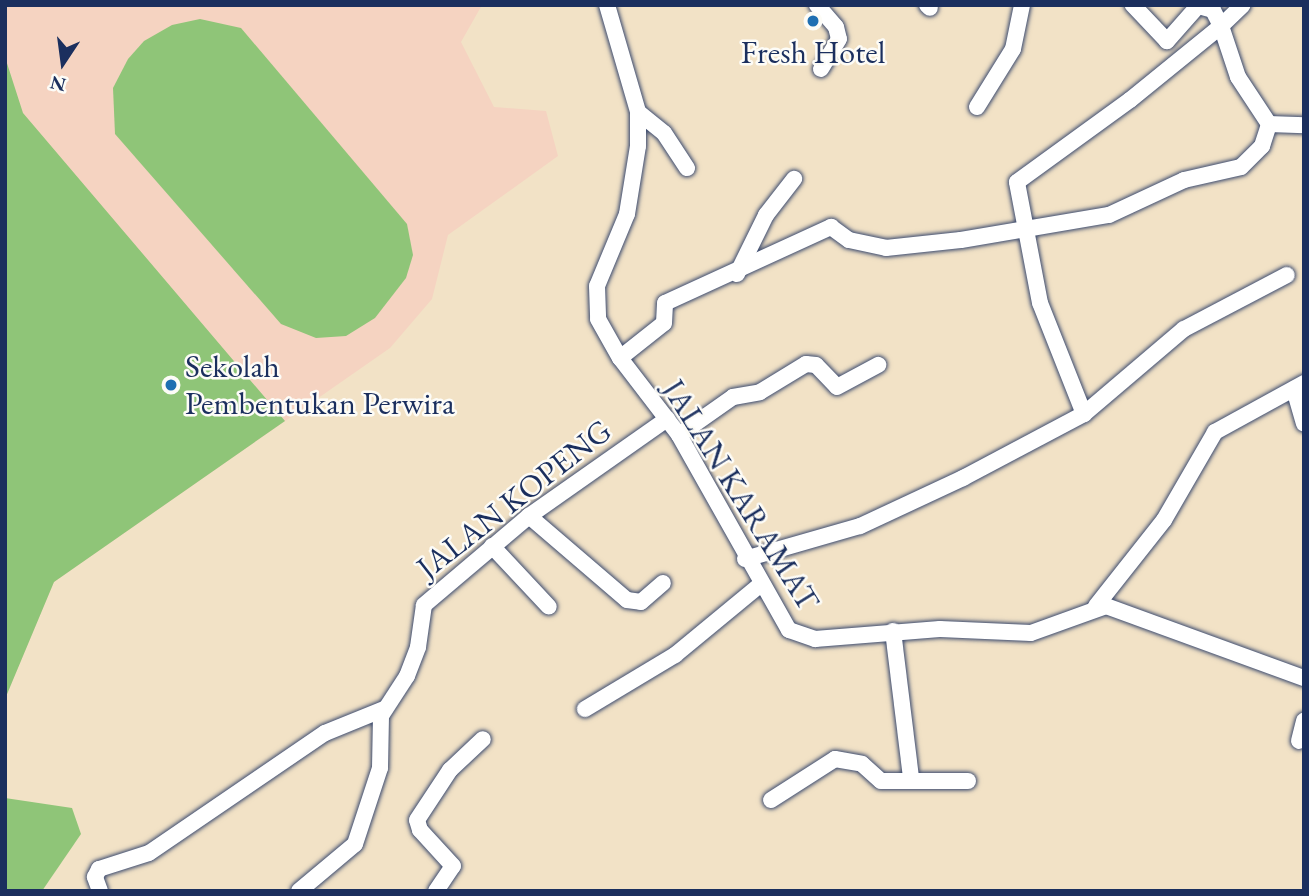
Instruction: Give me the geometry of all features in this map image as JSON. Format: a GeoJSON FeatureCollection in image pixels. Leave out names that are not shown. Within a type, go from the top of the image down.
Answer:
{"type":"FeatureCollection","features":[{"type":"Feature","properties":{"kind":"street","name":"JALAN KARAMAT"},"geometry":{"type":"LineString","coordinates":[[607,5],[638,112],[629,204],[596,294],[598,319],[620,358],[680,435],[745,559],[795,636],[815,639],[893,631],[1031,633],[1096,606]]}},
{"type":"Feature","properties":{"kind":"street"},"geometry":{"type":"LineString","coordinates":[[817,5],[836,27],[839,39],[821,69]]}},
{"type":"Feature","properties":{"kind":"street"},"geometry":{"type":"LineString","coordinates":[[977,107],[1013,49],[1022,5]]}},
{"type":"Feature","properties":{"kind":"street"},"geometry":{"type":"LineString","coordinates":[[620,358],[661,326],[665,303],[737,274],[765,256],[831,227],[849,240],[886,248],[1109,215],[1184,180],[1231,171],[1257,153],[1268,135],[1269,124],[1238,77],[1213,10],[1198,6],[1167,41],[1133,5]]}},
{"type":"Feature","properties":{"kind":"street"},"geometry":{"type":"LineString","coordinates":[[1084,414],[1041,303],[1016,193],[1021,176],[1089,131],[1221,26],[1243,5]]}},
{"type":"Feature","properties":{"kind":"street"},"geometry":{"type":"LineString","coordinates":[[638,112],[664,133],[687,169]]}},
{"type":"Feature","properties":{"kind":"street"},"geometry":{"type":"LineString","coordinates":[[1269,124],[1304,125]]}},
{"type":"Feature","properties":{"kind":"street"},"geometry":{"type":"LineString","coordinates":[[737,274],[765,215],[794,179]]}},
{"type":"Feature","properties":{"kind":"street"},"geometry":{"type":"LineString","coordinates":[[745,559],[876,520],[1084,414],[1184,329],[1286,275]]}},
{"type":"Feature","properties":{"kind":"street"},"geometry":{"type":"LineString","coordinates":[[680,435],[733,397],[760,392],[806,364],[816,365],[827,381],[838,387],[878,365]]}},
{"type":"Feature","properties":{"kind":"street"},"geometry":{"type":"LineString","coordinates":[[1304,424],[1299,386],[1209,438],[1164,520],[1096,606],[1125,611],[1304,678]]}},
{"type":"Feature","properties":{"kind":"street","name":"JALAN KOPENG"},"geometry":{"type":"LineString","coordinates":[[299,891],[355,844],[378,778],[384,709],[414,656],[424,605],[529,516],[667,419]]}},
{"type":"Feature","properties":{"kind":"street"},"geometry":{"type":"LineString","coordinates":[[529,516],[627,600],[641,602],[663,583]]}},
{"type":"Feature","properties":{"kind":"street"},"geometry":{"type":"LineString","coordinates":[[492,546],[549,607]]}},
{"type":"Feature","properties":{"kind":"street"},"geometry":{"type":"LineString","coordinates":[[585,709],[675,655],[760,585]]}},
{"type":"Feature","properties":{"kind":"street"},"geometry":{"type":"LineString","coordinates":[[893,631],[911,778]]}},
{"type":"Feature","properties":{"kind":"street"},"geometry":{"type":"LineString","coordinates":[[100,891],[95,877],[99,869],[149,853],[324,733],[384,709]]}},
{"type":"Feature","properties":{"kind":"street"},"geometry":{"type":"LineString","coordinates":[[1299,741],[1304,721]]}},
{"type":"Feature","properties":{"kind":"street"},"geometry":{"type":"LineString","coordinates":[[436,891],[453,866],[420,830],[417,820],[450,770],[483,739]]}},
{"type":"Feature","properties":{"kind":"street"},"geometry":{"type":"LineString","coordinates":[[771,800],[835,759],[862,764],[881,781],[911,778],[968,780]]}},
{"type":"Feature","properties":{"kind":"shaded area","name":"Sekolah Pembentukan Perwira"},"geometry":{"type":"Polygon","coordinates":[[[5,5],[482,5],[461,42],[494,107],[546,111],[558,156],[448,235],[432,299],[390,348],[54,582],[5,699],[5,5]]]}},
{"type":"Feature","properties":{"kind":"green space"},"geometry":{"type":"Polygon","coordinates":[[[200,19],[241,28],[407,224],[413,255],[406,278],[375,318],[346,336],[316,338],[281,324],[115,134],[113,88],[128,59],[144,41],[172,25],[200,19]]]}},
{"type":"Feature","properties":{"kind":"green space"},"geometry":{"type":"Polygon","coordinates":[[[5,57],[23,113],[285,421],[54,582],[5,699],[5,57]]]}},
{"type":"Feature","properties":{"kind":"green space"},"geometry":{"type":"Polygon","coordinates":[[[5,798],[72,808],[81,834],[42,891],[5,891],[5,798]]]}},
{"type":"Feature","properties":{"kind":"place","name":"Fresh Hotel"},"geometry":{"type":"Point","coordinates":[813,21]}},
{"type":"Feature","properties":{"kind":"place","name":"Sekolah Pembentukan Perwira"},"geometry":{"type":"Point","coordinates":[171,385]}}]}
